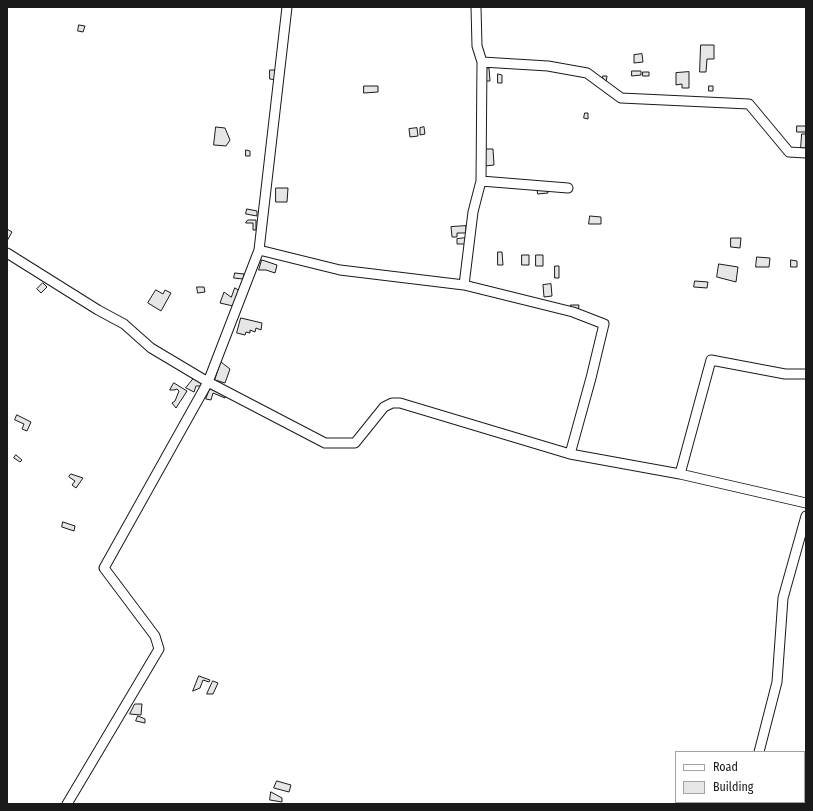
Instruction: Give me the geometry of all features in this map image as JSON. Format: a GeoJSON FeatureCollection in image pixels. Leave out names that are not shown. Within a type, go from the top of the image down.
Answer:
{"type":"FeatureCollection","features":[{"type":"Feature","properties":{"kind":"street"},"geometry":{"type":"LineString","coordinates":[[67,804],[159,649],[155,636],[104,568],[208,382],[259,250],[287,7]]}},
{"type":"Feature","properties":{"kind":"street"},"geometry":{"type":"LineString","coordinates":[[464,285],[473,212],[481,181],[482,62],[477,46],[476,7]]}},
{"type":"Feature","properties":{"kind":"street"},"geometry":{"type":"LineString","coordinates":[[482,62],[548,66],[587,73],[620,98],[749,104],[789,152],[806,153]]}},
{"type":"Feature","properties":{"kind":"street"},"geometry":{"type":"LineString","coordinates":[[481,181],[568,188]]}},
{"type":"Feature","properties":{"kind":"street"},"geometry":{"type":"LineString","coordinates":[[259,250],[340,270],[464,285],[574,312],[604,324],[570,454]]}},
{"type":"Feature","properties":{"kind":"street"},"geometry":{"type":"LineString","coordinates":[[7,253],[98,310],[124,324],[151,348],[208,382],[325,443],[355,443],[384,407],[392,403],[400,403],[570,454],[680,474],[806,503]]}},
{"type":"Feature","properties":{"kind":"street"},"geometry":{"type":"LineString","coordinates":[[680,474],[711,360],[785,374],[806,374]]}},
{"type":"Feature","properties":{"kind":"street"},"geometry":{"type":"LineString","coordinates":[[759,751],[777,682],[783,598],[806,516]]}},
{"type":"Feature","properties":{"kind":"building"},"geometry":{"type":"Polygon","coordinates":[[[79,25],[85,26],[83,32],[78,31],[79,25]]]}},
{"type":"Feature","properties":{"kind":"building"},"geometry":{"type":"Polygon","coordinates":[[[701,45],[714,45],[714,59],[707,59],[706,72],[700,72],[701,45]]]}},
{"type":"Feature","properties":{"kind":"building"},"geometry":{"type":"Polygon","coordinates":[[[642,54],[643,62],[634,63],[634,55],[642,54]]]}},
{"type":"Feature","properties":{"kind":"building"},"geometry":{"type":"Polygon","coordinates":[[[482,68],[489,68],[490,81],[483,81],[482,68]]]}},
{"type":"Feature","properties":{"kind":"building"},"geometry":{"type":"Polygon","coordinates":[[[270,70],[276,70],[276,80],[270,79],[270,70]]]}},
{"type":"Feature","properties":{"kind":"building"},"geometry":{"type":"Polygon","coordinates":[[[632,71],[641,71],[641,75],[632,76],[632,71]]]}},
{"type":"Feature","properties":{"kind":"building"},"geometry":{"type":"Polygon","coordinates":[[[643,72],[649,72],[649,76],[643,76],[643,72]]]}},
{"type":"Feature","properties":{"kind":"building"},"geometry":{"type":"Polygon","coordinates":[[[689,72],[689,88],[682,88],[682,84],[676,85],[676,73],[689,72]]]}},
{"type":"Feature","properties":{"kind":"building"},"geometry":{"type":"Polygon","coordinates":[[[498,74],[502,75],[502,83],[498,83],[498,74]]]}},
{"type":"Feature","properties":{"kind":"building"},"geometry":{"type":"Polygon","coordinates":[[[603,76],[607,76],[606,83],[603,83],[603,76]]]}},
{"type":"Feature","properties":{"kind":"building"},"geometry":{"type":"Polygon","coordinates":[[[364,86],[378,86],[378,92],[364,93],[364,86]]]}},
{"type":"Feature","properties":{"kind":"building"},"geometry":{"type":"Polygon","coordinates":[[[709,86],[713,86],[713,91],[709,91],[709,86]]]}},
{"type":"Feature","properties":{"kind":"building"},"geometry":{"type":"Polygon","coordinates":[[[585,113],[588,113],[588,119],[584,118],[585,113]]]}},
{"type":"Feature","properties":{"kind":"building"},"geometry":{"type":"Polygon","coordinates":[[[797,126],[806,126],[806,132],[797,132],[797,126]]]}},
{"type":"Feature","properties":{"kind":"building"},"geometry":{"type":"Polygon","coordinates":[[[216,127],[225,128],[230,140],[226,146],[214,145],[216,127]]]}},
{"type":"Feature","properties":{"kind":"building"},"geometry":{"type":"Polygon","coordinates":[[[424,127],[425,134],[420,135],[420,128],[424,127]]]}},
{"type":"Feature","properties":{"kind":"building"},"geometry":{"type":"Polygon","coordinates":[[[417,128],[418,136],[410,137],[409,129],[417,128]]]}},
{"type":"Feature","properties":{"kind":"building"},"geometry":{"type":"Polygon","coordinates":[[[802,134],[806,134],[806,148],[801,148],[802,134]]]}},
{"type":"Feature","properties":{"kind":"building"},"geometry":{"type":"Polygon","coordinates":[[[484,149],[493,149],[494,165],[485,166],[484,149]]]}},
{"type":"Feature","properties":{"kind":"building"},"geometry":{"type":"Polygon","coordinates":[[[246,150],[250,151],[250,156],[246,156],[246,150]]]}},
{"type":"Feature","properties":{"kind":"building"},"geometry":{"type":"Polygon","coordinates":[[[537,186],[547,186],[548,193],[538,194],[537,186]]]}},
{"type":"Feature","properties":{"kind":"building"},"geometry":{"type":"Polygon","coordinates":[[[276,188],[288,188],[287,202],[276,202],[276,188]]]}},
{"type":"Feature","properties":{"kind":"building"},"geometry":{"type":"Polygon","coordinates":[[[247,209],[257,211],[257,216],[246,214],[247,209]]]}},
{"type":"Feature","properties":{"kind":"building"},"geometry":{"type":"Polygon","coordinates":[[[590,216],[601,217],[601,224],[589,224],[590,216]]]}},
{"type":"Feature","properties":{"kind":"building"},"geometry":{"type":"Polygon","coordinates":[[[248,220],[256,220],[256,230],[253,230],[253,223],[246,223],[248,220]]]}},
{"type":"Feature","properties":{"kind":"building"},"geometry":{"type":"Polygon","coordinates":[[[466,226],[466,233],[457,233],[457,237],[452,237],[451,227],[466,226]]]}},
{"type":"Feature","properties":{"kind":"building"},"geometry":{"type":"Polygon","coordinates":[[[7,229],[12,232],[7,241],[7,229]]]}},
{"type":"Feature","properties":{"kind":"building"},"geometry":{"type":"Polygon","coordinates":[[[466,238],[466,244],[457,244],[457,239],[466,238]]]}},
{"type":"Feature","properties":{"kind":"building"},"geometry":{"type":"Polygon","coordinates":[[[731,238],[741,238],[740,248],[731,247],[731,238]]]}},
{"type":"Feature","properties":{"kind":"building"},"geometry":{"type":"Polygon","coordinates":[[[498,252],[502,252],[503,265],[498,265],[498,252]]]}},
{"type":"Feature","properties":{"kind":"building"},"geometry":{"type":"Polygon","coordinates":[[[522,255],[529,255],[529,265],[522,265],[522,255]]]}},
{"type":"Feature","properties":{"kind":"building"},"geometry":{"type":"Polygon","coordinates":[[[536,255],[543,255],[543,266],[536,266],[536,255]]]}},
{"type":"Feature","properties":{"kind":"building"},"geometry":{"type":"Polygon","coordinates":[[[757,257],[770,258],[769,267],[756,267],[757,257]]]}},
{"type":"Feature","properties":{"kind":"building"},"geometry":{"type":"Polygon","coordinates":[[[262,260],[277,265],[275,273],[266,270],[259,270],[262,260]]]}},
{"type":"Feature","properties":{"kind":"building"},"geometry":{"type":"Polygon","coordinates":[[[791,260],[797,261],[797,267],[791,267],[791,260]]]}},
{"type":"Feature","properties":{"kind":"building"},"geometry":{"type":"Polygon","coordinates":[[[719,264],[738,267],[736,282],[717,277],[719,264]]]}},
{"type":"Feature","properties":{"kind":"building"},"geometry":{"type":"Polygon","coordinates":[[[555,266],[559,266],[559,278],[555,278],[555,266]]]}},
{"type":"Feature","properties":{"kind":"building"},"geometry":{"type":"Polygon","coordinates":[[[235,273],[244,274],[243,279],[234,278],[235,273]]]}},
{"type":"Feature","properties":{"kind":"building"},"geometry":{"type":"Polygon","coordinates":[[[695,281],[708,282],[707,288],[694,287],[695,281]]]}},
{"type":"Feature","properties":{"kind":"building"},"geometry":{"type":"Polygon","coordinates":[[[43,283],[47,287],[41,293],[37,289],[43,283]]]}},
{"type":"Feature","properties":{"kind":"building"},"geometry":{"type":"Polygon","coordinates":[[[551,284],[552,296],[544,297],[543,285],[551,284]]]}},
{"type":"Feature","properties":{"kind":"building"},"geometry":{"type":"Polygon","coordinates":[[[197,287],[204,287],[205,292],[198,293],[197,287]]]}},
{"type":"Feature","properties":{"kind":"building"},"geometry":{"type":"Polygon","coordinates":[[[235,288],[240,291],[233,306],[220,303],[224,292],[231,297],[235,288]]]}},
{"type":"Feature","properties":{"kind":"building"},"geometry":{"type":"Polygon","coordinates":[[[156,290],[163,294],[165,290],[171,293],[161,311],[148,303],[156,290]]]}},
{"type":"Feature","properties":{"kind":"building"},"geometry":{"type":"Polygon","coordinates":[[[571,305],[579,305],[578,313],[570,313],[571,305]]]}},
{"type":"Feature","properties":{"kind":"building"},"geometry":{"type":"Polygon","coordinates":[[[241,318],[262,323],[261,330],[256,328],[255,332],[250,330],[250,333],[246,332],[245,335],[237,333],[241,318]]]}},
{"type":"Feature","properties":{"kind":"building"},"geometry":{"type":"Polygon","coordinates":[[[221,362],[230,369],[225,383],[215,380],[221,362]]]}},
{"type":"Feature","properties":{"kind":"building"},"geometry":{"type":"Polygon","coordinates":[[[194,378],[203,381],[201,386],[196,386],[194,392],[186,388],[194,378]]]}},
{"type":"Feature","properties":{"kind":"building"},"geometry":{"type":"Polygon","coordinates":[[[174,383],[187,391],[176,408],[172,403],[175,401],[179,391],[177,389],[170,390],[174,383]]]}},
{"type":"Feature","properties":{"kind":"building"},"geometry":{"type":"Polygon","coordinates":[[[210,389],[227,395],[225,398],[213,393],[211,400],[206,399],[210,389]]]}},
{"type":"Feature","properties":{"kind":"building"},"geometry":{"type":"Polygon","coordinates":[[[17,415],[31,422],[27,431],[22,429],[24,424],[15,420],[17,415]]]}},
{"type":"Feature","properties":{"kind":"building"},"geometry":{"type":"Polygon","coordinates":[[[16,455],[22,460],[20,462],[14,458],[16,455]]]}},
{"type":"Feature","properties":{"kind":"building"},"geometry":{"type":"Polygon","coordinates":[[[71,474],[83,478],[76,488],[72,485],[75,481],[69,477],[71,474]]]}},
{"type":"Feature","properties":{"kind":"building"},"geometry":{"type":"Polygon","coordinates":[[[63,522],[75,526],[74,531],[62,527],[63,522]]]}},
{"type":"Feature","properties":{"kind":"building"},"geometry":{"type":"Polygon","coordinates":[[[199,676],[210,680],[209,682],[203,680],[200,688],[193,691],[199,676]]]}},
{"type":"Feature","properties":{"kind":"building"},"geometry":{"type":"Polygon","coordinates":[[[213,681],[218,683],[213,694],[207,694],[213,681]]]}},
{"type":"Feature","properties":{"kind":"building"},"geometry":{"type":"Polygon","coordinates":[[[135,704],[142,704],[141,715],[130,714],[135,704]]]}},
{"type":"Feature","properties":{"kind":"building"},"geometry":{"type":"Polygon","coordinates":[[[138,716],[145,719],[145,723],[136,721],[138,716]]]}},
{"type":"Feature","properties":{"kind":"building"},"geometry":{"type":"Polygon","coordinates":[[[277,781],[291,785],[289,792],[274,788],[277,781]]]}},
{"type":"Feature","properties":{"kind":"building"},"geometry":{"type":"Polygon","coordinates":[[[271,792],[282,798],[282,802],[270,800],[271,792]]]}}]}
